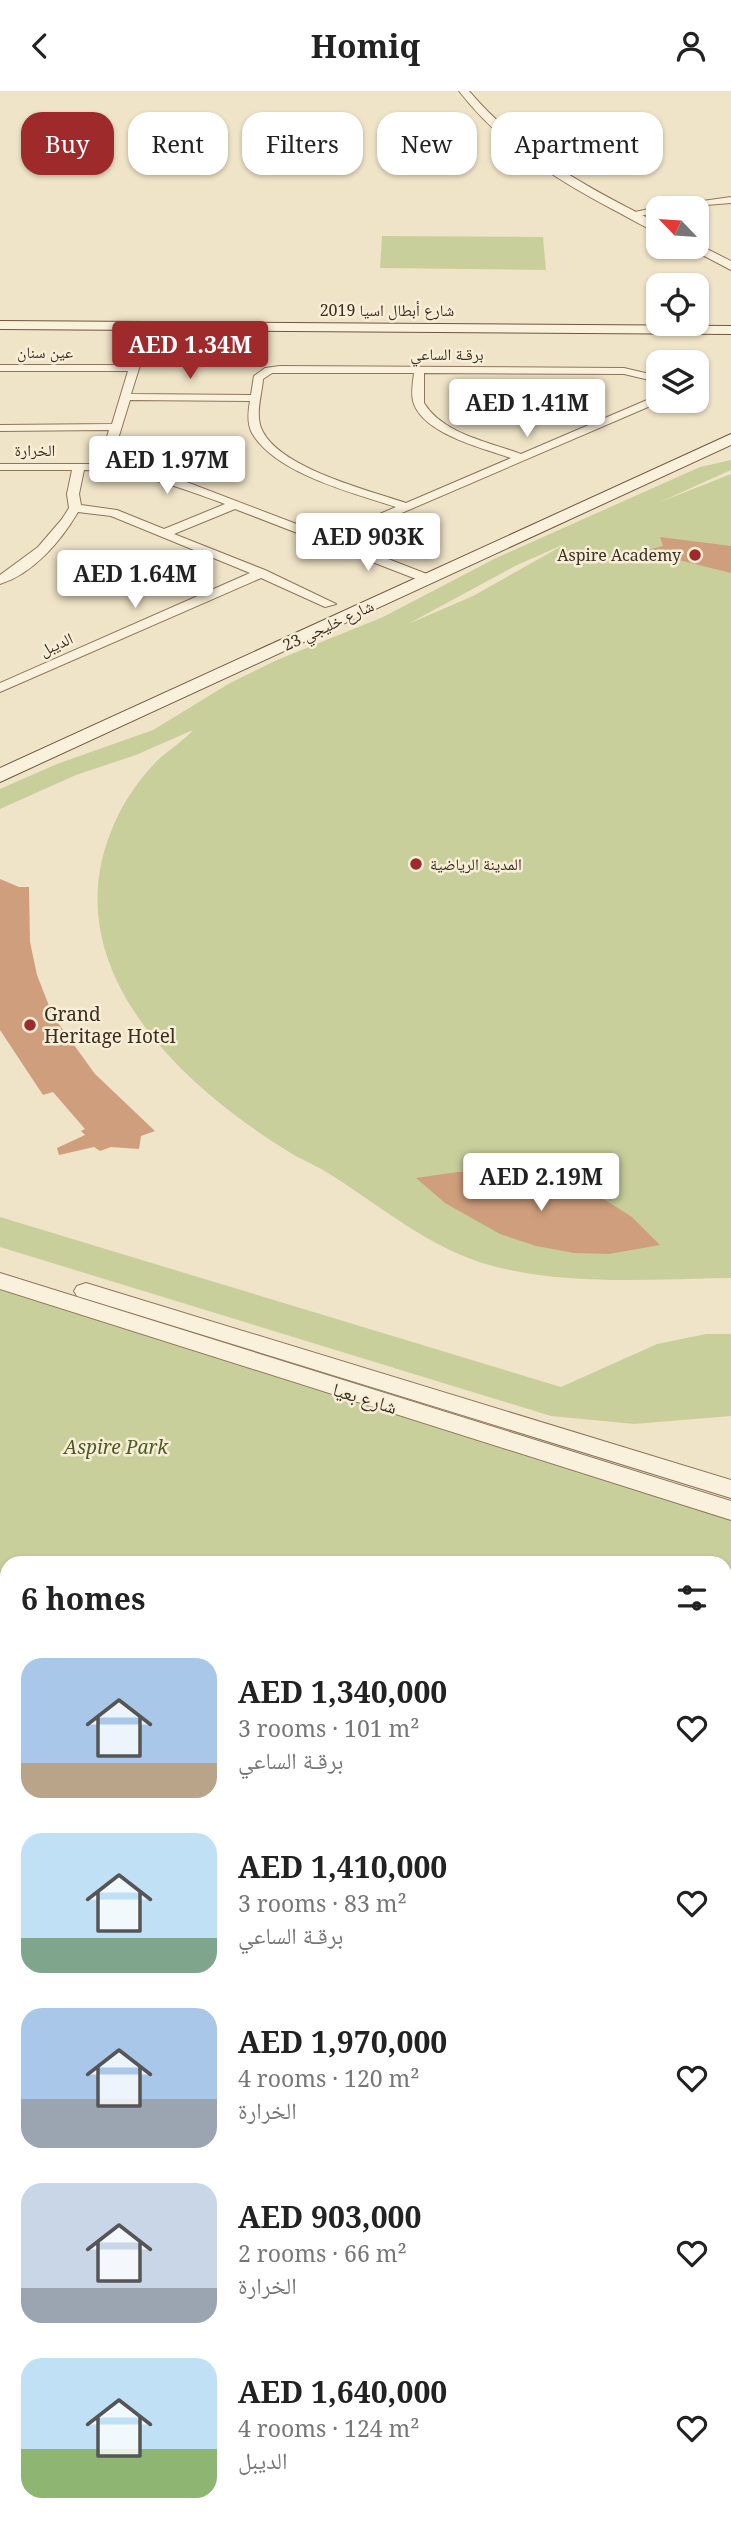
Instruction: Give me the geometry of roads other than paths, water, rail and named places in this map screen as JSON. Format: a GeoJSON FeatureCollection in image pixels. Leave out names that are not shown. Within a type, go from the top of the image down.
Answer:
{"type":"FeatureCollection","features":[{"type":"Feature","properties":{"kind":"main road","name":"شارع أبطال اسيا 2019"},"geometry":{"type":"LineString","coordinates":[[0,325],[731,330]]}},
{"type":"Feature","properties":{"kind":"main road","name":"شارع أبطال اسيا 2019"},"geometry":{"type":"LineString","coordinates":[[0,332],[731,337]]}},
{"type":"Feature","properties":{"kind":"main road","name":"شارع خليجي 23"},"geometry":{"type":"LineString","coordinates":[[690,454],[731,429]]}},
{"type":"Feature","properties":{"kind":"main road","name":"شارع خليجي 23"},"geometry":{"type":"LineString","coordinates":[[0,765],[690,454],[731,439]]}},
{"type":"Feature","properties":{"kind":"main road","name":"شارع خليجي 23"},"geometry":{"type":"LineString","coordinates":[[0,776],[423,576]]}},
{"type":"Feature","properties":{"kind":"street"},"geometry":{"type":"LineString","coordinates":[[464,91],[486,129],[508,138],[574,183],[646,222]]}},
{"type":"Feature","properties":{"kind":"street"},"geometry":{"type":"LineString","coordinates":[[709,203],[731,200]]}},
{"type":"Feature","properties":{"kind":"street"},"geometry":{"type":"LineString","coordinates":[[631,214],[646,212]]}},
{"type":"Feature","properties":{"kind":"street"},"geometry":{"type":"LineString","coordinates":[[709,255],[731,266]]}},
{"type":"Feature","properties":{"kind":"street"},"geometry":{"type":"LineString","coordinates":[[121,333],[138,337],[142,341]]}},
{"type":"Feature","properties":{"kind":"street"},"geometry":{"type":"LineString","coordinates":[[142,341],[168,333]]}},
{"type":"Feature","properties":{"kind":"street"},"geometry":{"type":"LineString","coordinates":[[104,467],[142,341]]}},
{"type":"Feature","properties":{"kind":"street","name":"عين سنان"},"geometry":{"type":"LineString","coordinates":[[0,368],[132,368]]}},
{"type":"Feature","properties":{"kind":"street","name":"برقـة الساعي"},"geometry":{"type":"LineString","coordinates":[[408,507],[324,478],[279,454],[262,440],[256,430],[254,416],[257,378],[269,370],[624,371],[646,376]]}},
{"type":"Feature","properties":{"kind":"street"},"geometry":{"type":"LineString","coordinates":[[419,370],[419,403],[433,419],[455,434],[522,458]]}},
{"type":"Feature","properties":{"kind":"street"},"geometry":{"type":"LineString","coordinates":[[124,397],[257,398]]}},
{"type":"Feature","properties":{"kind":"street"},"geometry":{"type":"LineString","coordinates":[[330,540],[646,404]]}},
{"type":"Feature","properties":{"kind":"street"},"geometry":{"type":"LineString","coordinates":[[0,428],[115,427]]}},
{"type":"Feature","properties":{"kind":"street","name":"الخرارة"},"geometry":{"type":"LineString","coordinates":[[0,467],[104,467],[172,480],[423,576]]}},
{"type":"Feature","properties":{"kind":"street"},"geometry":{"type":"LineString","coordinates":[[0,580],[20,569],[53,541],[75,508],[73,494],[79,467]]}},
{"type":"Feature","properties":{"kind":"street"},"geometry":{"type":"LineString","coordinates":[[163,534],[236,504]]}},
{"type":"Feature","properties":{"kind":"street"},"geometry":{"type":"LineString","coordinates":[[75,508],[113,513],[261,572],[330,604]]}},
{"type":"Feature","properties":{"kind":"street","name":"الديبل"},"geometry":{"type":"LineString","coordinates":[[0,688],[261,572]]}},
{"type":"Feature","properties":{"kind":"street","name":"شارع بعيا"},"geometry":{"type":"LineString","coordinates":[[0,1266],[107,1307],[731,1511]]}},
{"type":"Feature","properties":{"kind":"street","name":"شارع بعيا"},"geometry":{"type":"LineString","coordinates":[[0,1281],[107,1307],[731,1489]]}},
{"type":"Feature","properties":{"kind":"place","name":"Aspire Academy"},"geometry":{"type":"Point","coordinates":[695,555]}},
{"type":"Feature","properties":{"kind":"place","name":"المدينة الرياضية"},"geometry":{"type":"Point","coordinates":[416,864]}},
{"type":"Feature","properties":{"kind":"place","name":"Grand Heritage Hotel"},"geometry":{"type":"Point","coordinates":[30,1025]}},
{"type":"Feature","properties":{"kind":"park label","name":"Aspire Park"},"geometry":{"type":"Point","coordinates":[116,1447]}}]}
